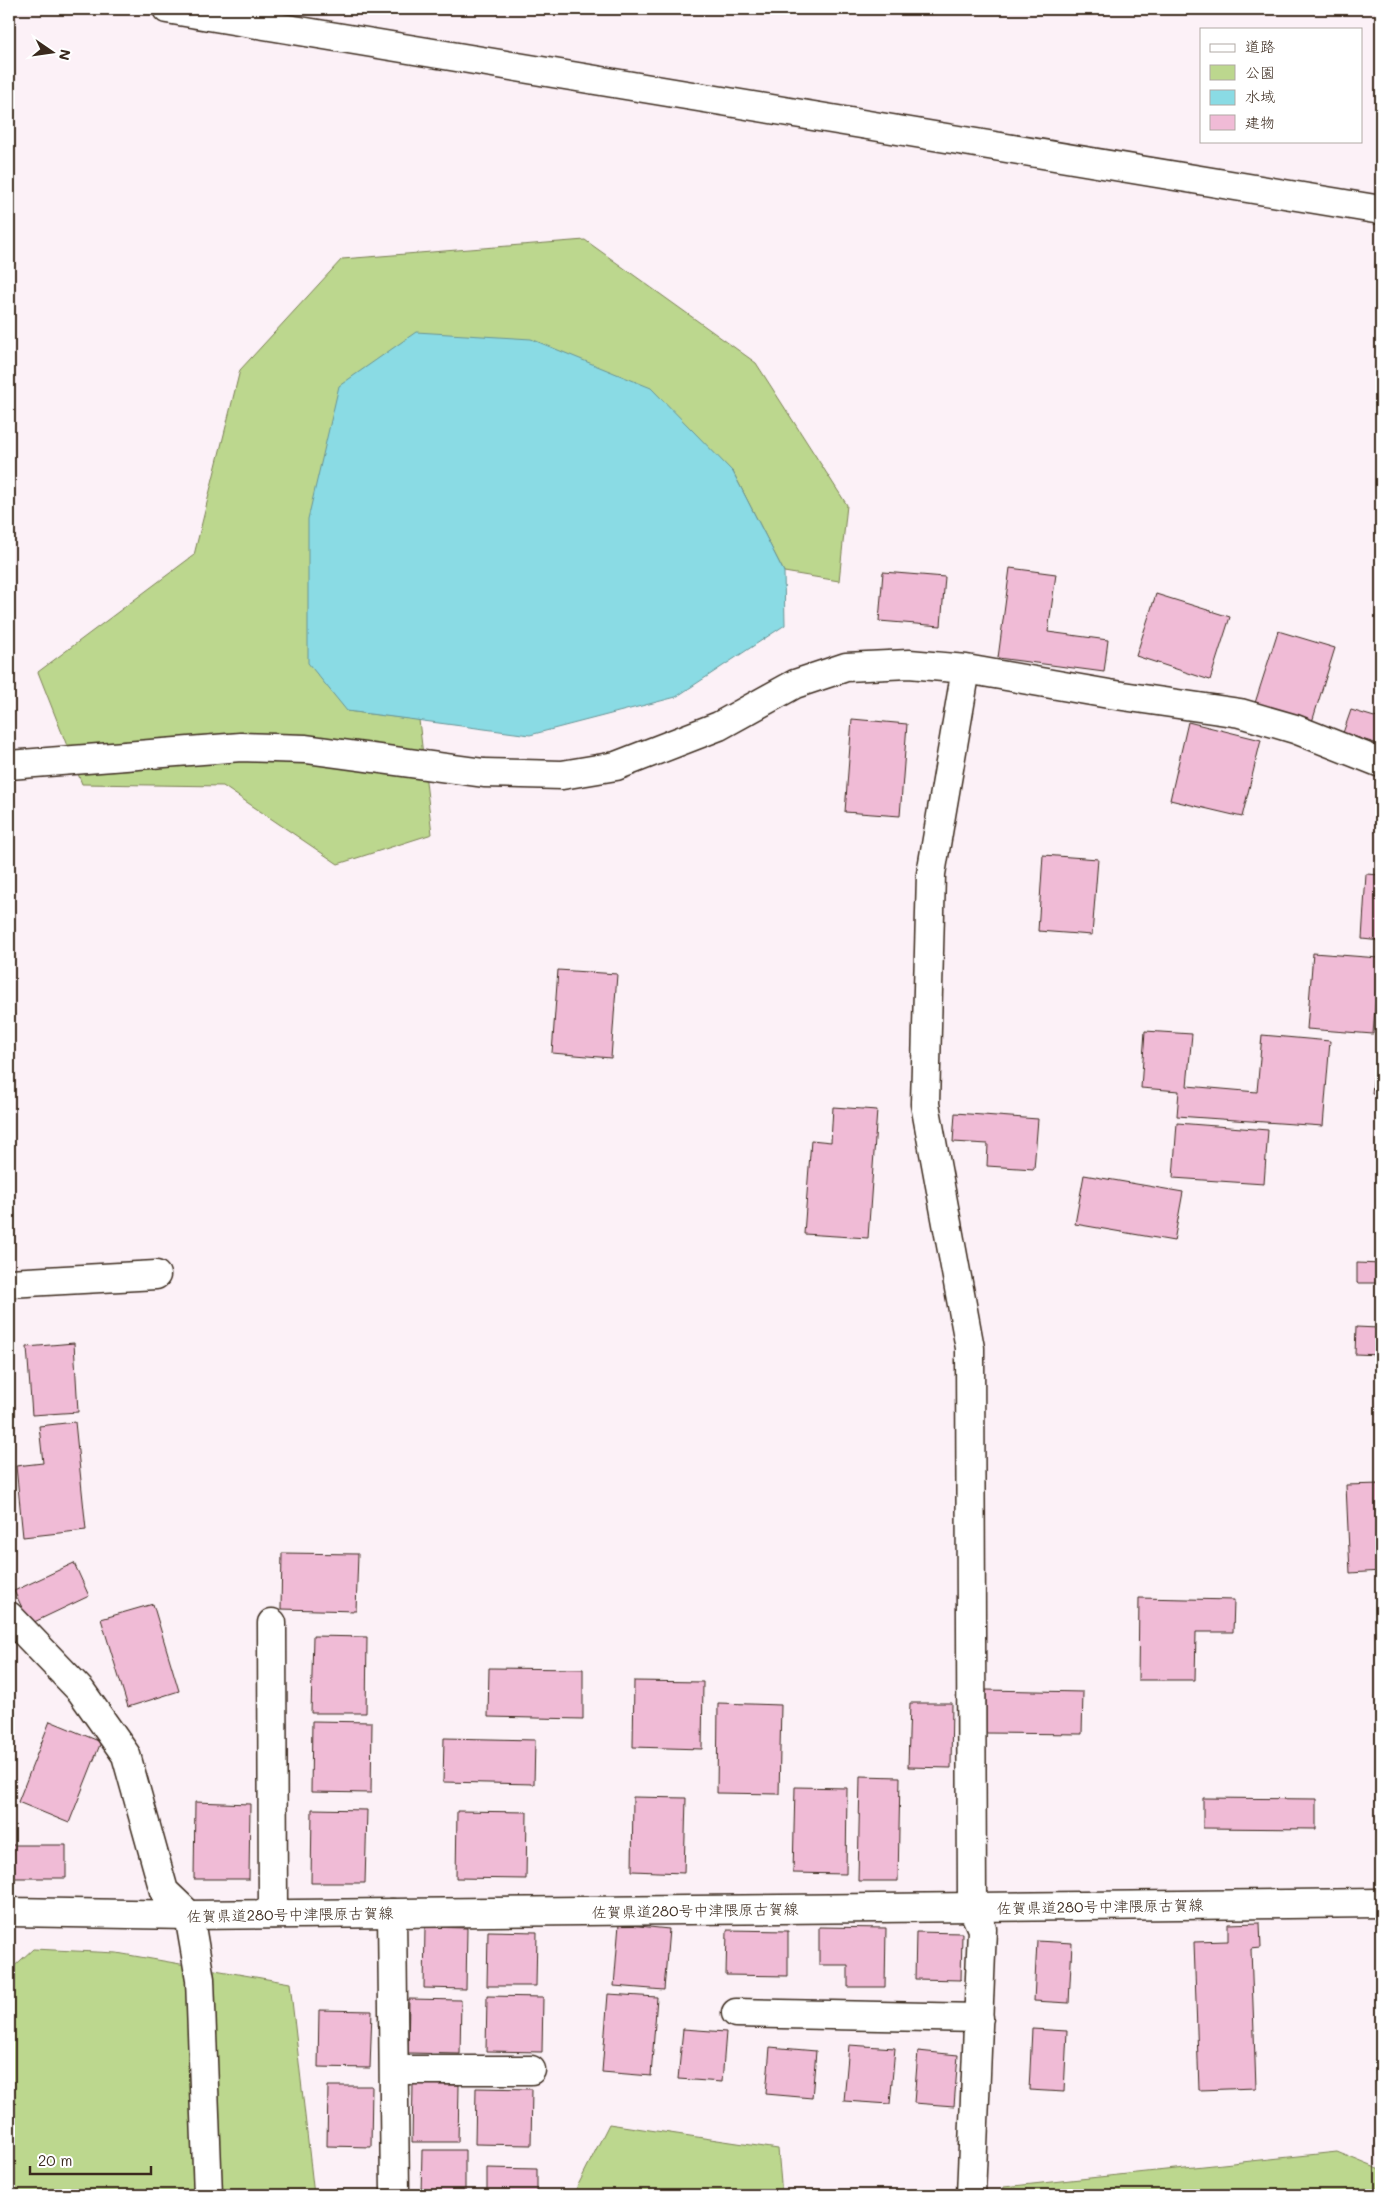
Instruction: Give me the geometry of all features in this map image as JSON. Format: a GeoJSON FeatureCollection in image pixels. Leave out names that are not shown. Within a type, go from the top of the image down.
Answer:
{"type":"FeatureCollection","features":[{"type":"Feature","properties":{"kind":"street"},"geometry":{"type":"LineString","coordinates":[[167,9],[1381,210]]}},
{"type":"Feature","properties":{"kind":"street"},"geometry":{"type":"LineString","coordinates":[[9,765],[241,747],[306,749],[484,773],[562,775],[616,766],[719,726],[795,684],[846,667],[909,664],[966,669],[1109,694],[1240,712],[1295,729],[1381,763]]}},
{"type":"Feature","properties":{"kind":"street"},"geometry":{"type":"LineString","coordinates":[[966,669],[931,874],[926,1104],[970,1348],[972,1907],[982,1929],[971,2195]]}},
{"type":"Feature","properties":{"kind":"street"},"geometry":{"type":"LineString","coordinates":[[9,1283],[156,1275]]}},
{"type":"Feature","properties":{"kind":"street"},"geometry":{"type":"LineString","coordinates":[[9,1616],[81,1691],[126,1755],[164,1891],[189,1915],[200,1979],[208,2195]]}},
{"type":"Feature","properties":{"kind":"street"},"geometry":{"type":"LineString","coordinates":[[272,1623],[272,1914]]}},
{"type":"Feature","properties":{"kind":"street","name":"佐賀県道280号中津隈原古賀線"},"geometry":{"type":"LineString","coordinates":[[9,1912],[189,1915],[1381,1903]]}},
{"type":"Feature","properties":{"kind":"street"},"geometry":{"type":"LineString","coordinates":[[392,1913],[395,2195]]}},
{"type":"Feature","properties":{"kind":"street"},"geometry":{"type":"LineString","coordinates":[[736,2013],[978,2018]]}},
{"type":"Feature","properties":{"kind":"street"},"geometry":{"type":"LineString","coordinates":[[394,2070],[531,2070]]}},
{"type":"Feature","properties":{"kind":"green space"},"geometry":{"type":"Polygon","coordinates":[[[585,240],[756,363],[847,505],[839,581],[784,572],[733,472],[347,711],[419,720],[432,834],[338,864],[223,786],[82,784],[38,672],[194,555],[240,370],[342,259],[585,240]]]}},
{"type":"Feature","properties":{"kind":"green space"},"geometry":{"type":"Polygon","coordinates":[[[33,1949],[117,1953],[290,1983],[314,2195],[9,2195],[9,1971],[33,1949]]]}},
{"type":"Feature","properties":{"kind":"green space"},"geometry":{"type":"Polygon","coordinates":[[[609,2124],[778,2149],[782,2195],[573,2195],[609,2124]]]}},
{"type":"Feature","properties":{"kind":"green space"},"geometry":{"type":"Polygon","coordinates":[[[1337,2152],[1381,2170],[1381,2195],[1003,2195],[1004,2187],[1337,2152]]]}},
{"type":"Feature","properties":{"kind":"water"},"geometry":{"type":"Polygon","coordinates":[[[416,332],[531,339],[651,388],[733,472],[784,572],[785,625],[676,697],[530,735],[347,711],[308,663],[308,519],[339,386],[416,332]]]}},
{"type":"Feature","properties":{"kind":"building"},"geometry":{"type":"Polygon","coordinates":[[[1010,568],[1056,574],[1048,632],[1108,640],[1104,672],[998,658],[1010,568]]]}},
{"type":"Feature","properties":{"kind":"building"},"geometry":{"type":"Polygon","coordinates":[[[883,572],[945,577],[941,626],[879,621],[883,572]]]}},
{"type":"Feature","properties":{"kind":"building"},"geometry":{"type":"Polygon","coordinates":[[[1156,594],[1230,617],[1210,680],[1136,656],[1156,594]]]}},
{"type":"Feature","properties":{"kind":"building"},"geometry":{"type":"Polygon","coordinates":[[[1278,631],[1335,648],[1312,722],[1255,703],[1278,631]]]}},
{"type":"Feature","properties":{"kind":"building"},"geometry":{"type":"Polygon","coordinates":[[[1351,710],[1381,719],[1381,745],[1343,733],[1351,710]]]}},
{"type":"Feature","properties":{"kind":"building"},"geometry":{"type":"Polygon","coordinates":[[[852,719],[907,724],[900,816],[845,812],[852,719]]]}},
{"type":"Feature","properties":{"kind":"building"},"geometry":{"type":"Polygon","coordinates":[[[1188,722],[1261,740],[1242,817],[1170,800],[1188,722]]]}},
{"type":"Feature","properties":{"kind":"building"},"geometry":{"type":"Polygon","coordinates":[[[1043,855],[1098,859],[1092,935],[1038,931],[1043,855]]]}},
{"type":"Feature","properties":{"kind":"building"},"geometry":{"type":"Polygon","coordinates":[[[1366,874],[1381,875],[1381,941],[1362,939],[1366,874]]]}},
{"type":"Feature","properties":{"kind":"building"},"geometry":{"type":"Polygon","coordinates":[[[1313,953],[1379,958],[1373,1034],[1307,1029],[1313,953]]]}},
{"type":"Feature","properties":{"kind":"building"},"geometry":{"type":"Polygon","coordinates":[[[558,970],[617,974],[611,1058],[552,1053],[558,970]]]}},
{"type":"Feature","properties":{"kind":"building"},"geometry":{"type":"Polygon","coordinates":[[[1145,1031],[1192,1034],[1187,1086],[1257,1092],[1262,1035],[1330,1041],[1323,1126],[1177,1116],[1179,1091],[1141,1088],[1145,1031]]]}},
{"type":"Feature","properties":{"kind":"building"},"geometry":{"type":"Polygon","coordinates":[[[1376,1049],[1381,1049],[1381,1095],[1372,1094],[1376,1049]]]}},
{"type":"Feature","properties":{"kind":"building"},"geometry":{"type":"Polygon","coordinates":[[[833,1107],[877,1110],[868,1238],[804,1234],[811,1140],[831,1142],[833,1107]]]}},
{"type":"Feature","properties":{"kind":"building"},"geometry":{"type":"Polygon","coordinates":[[[955,1113],[1038,1119],[1034,1169],[987,1166],[988,1144],[953,1142],[955,1113]]]}},
{"type":"Feature","properties":{"kind":"building"},"geometry":{"type":"Polygon","coordinates":[[[1177,1123],[1268,1130],[1264,1184],[1173,1178],[1177,1123]]]}},
{"type":"Feature","properties":{"kind":"building"},"geometry":{"type":"Polygon","coordinates":[[[1084,1175],[1183,1192],[1174,1241],[1075,1224],[1084,1175]]]}},
{"type":"Feature","properties":{"kind":"building"},"geometry":{"type":"Polygon","coordinates":[[[1357,1263],[1381,1264],[1381,1355],[1355,1354],[1356,1327],[1378,1328],[1379,1283],[1357,1283],[1357,1263]]]}},
{"type":"Feature","properties":{"kind":"building"},"geometry":{"type":"Polygon","coordinates":[[[74,1343],[78,1412],[32,1415],[27,1347],[74,1343]]]}},
{"type":"Feature","properties":{"kind":"building"},"geometry":{"type":"Polygon","coordinates":[[[75,1422],[86,1530],[23,1537],[16,1466],[43,1463],[39,1426],[75,1422]]]}},
{"type":"Feature","properties":{"kind":"building"},"geometry":{"type":"Polygon","coordinates":[[[1381,1484],[1381,1571],[1350,1573],[1346,1485],[1381,1484]]]}},
{"type":"Feature","properties":{"kind":"building"},"geometry":{"type":"Polygon","coordinates":[[[282,1553],[358,1554],[356,1611],[281,1609],[282,1553]]]}},
{"type":"Feature","properties":{"kind":"building"},"geometry":{"type":"Polygon","coordinates":[[[74,1563],[89,1596],[30,1624],[14,1591],[74,1563]]]}},
{"type":"Feature","properties":{"kind":"building"},"geometry":{"type":"Polygon","coordinates":[[[1139,1598],[1234,1600],[1233,1632],[1196,1632],[1195,1680],[1138,1680],[1139,1598]]]}},
{"type":"Feature","properties":{"kind":"building"},"geometry":{"type":"Polygon","coordinates":[[[153,1604],[179,1691],[128,1707],[101,1619],[153,1604]]]}},
{"type":"Feature","properties":{"kind":"building"},"geometry":{"type":"Polygon","coordinates":[[[313,1636],[367,1637],[366,1713],[311,1713],[313,1636]]]}},
{"type":"Feature","properties":{"kind":"building"},"geometry":{"type":"Polygon","coordinates":[[[489,1668],[583,1669],[583,1719],[488,1717],[489,1668]]]}},
{"type":"Feature","properties":{"kind":"building"},"geometry":{"type":"Polygon","coordinates":[[[634,1681],[703,1682],[702,1749],[633,1747],[634,1681]]]}},
{"type":"Feature","properties":{"kind":"building"},"geometry":{"type":"Polygon","coordinates":[[[986,1690],[1083,1692],[1082,1734],[986,1733],[986,1690]]]}},
{"type":"Feature","properties":{"kind":"building"},"geometry":{"type":"Polygon","coordinates":[[[718,1703],[781,1705],[779,1794],[717,1793],[718,1703]]]}},
{"type":"Feature","properties":{"kind":"building"},"geometry":{"type":"Polygon","coordinates":[[[910,1703],[952,1703],[951,1768],[908,1767],[910,1703]]]}},
{"type":"Feature","properties":{"kind":"building"},"geometry":{"type":"Polygon","coordinates":[[[50,1721],[101,1742],[69,1823],[18,1802],[50,1721]]]}},
{"type":"Feature","properties":{"kind":"building"},"geometry":{"type":"Polygon","coordinates":[[[312,1721],[372,1722],[371,1793],[311,1792],[312,1721]]]}},
{"type":"Feature","properties":{"kind":"building"},"geometry":{"type":"Polygon","coordinates":[[[444,1738],[535,1740],[534,1784],[443,1782],[444,1738]]]}},
{"type":"Feature","properties":{"kind":"building"},"geometry":{"type":"Polygon","coordinates":[[[860,1776],[900,1777],[898,1881],[858,1881],[860,1776]]]}},
{"type":"Feature","properties":{"kind":"building"},"geometry":{"type":"Polygon","coordinates":[[[795,1787],[847,1788],[846,1874],[793,1873],[795,1787]]]}},
{"type":"Feature","properties":{"kind":"building"},"geometry":{"type":"Polygon","coordinates":[[[633,1797],[686,1798],[684,1873],[632,1871],[633,1797]]]}},
{"type":"Feature","properties":{"kind":"building"},"geometry":{"type":"Polygon","coordinates":[[[1203,1798],[1316,1799],[1316,1829],[1203,1828],[1203,1798]]]}},
{"type":"Feature","properties":{"kind":"building"},"geometry":{"type":"Polygon","coordinates":[[[195,1802],[250,1804],[249,1879],[194,1879],[195,1802]]]}},
{"type":"Feature","properties":{"kind":"building"},"geometry":{"type":"Polygon","coordinates":[[[312,1809],[367,1810],[365,1883],[311,1883],[312,1809]]]}},
{"type":"Feature","properties":{"kind":"building"},"geometry":{"type":"Polygon","coordinates":[[[457,1811],[527,1812],[526,1879],[456,1878],[457,1811]]]}},
{"type":"Feature","properties":{"kind":"building"},"geometry":{"type":"Polygon","coordinates":[[[9,1845],[66,1845],[66,1878],[9,1878],[9,1845]]]}},
{"type":"Feature","properties":{"kind":"building"},"geometry":{"type":"Polygon","coordinates":[[[1260,1923],[1261,1948],[1251,1949],[1256,2088],[1199,2090],[1194,1942],[1228,1941],[1228,1924],[1260,1923]]]}},
{"type":"Feature","properties":{"kind":"building"},"geometry":{"type":"Polygon","coordinates":[[[619,1924],[669,1929],[664,1990],[614,1986],[619,1924]]]}},
{"type":"Feature","properties":{"kind":"building"},"geometry":{"type":"Polygon","coordinates":[[[425,1927],[467,1928],[466,1989],[424,1988],[425,1927]]]}},
{"type":"Feature","properties":{"kind":"building"},"geometry":{"type":"Polygon","coordinates":[[[819,1927],[886,1928],[885,1987],[848,1987],[848,1965],[819,1965],[819,1927]]]}},
{"type":"Feature","properties":{"kind":"building"},"geometry":{"type":"Polygon","coordinates":[[[727,1930],[788,1931],[788,1976],[726,1975],[727,1930]]]}},
{"type":"Feature","properties":{"kind":"building"},"geometry":{"type":"Polygon","coordinates":[[[488,1931],[537,1932],[536,1986],[487,1986],[488,1931]]]}},
{"type":"Feature","properties":{"kind":"building"},"geometry":{"type":"Polygon","coordinates":[[[916,1932],[962,1933],[961,1980],[915,1979],[916,1932]]]}},
{"type":"Feature","properties":{"kind":"building"},"geometry":{"type":"Polygon","coordinates":[[[1037,1941],[1072,1943],[1069,2003],[1034,2001],[1037,1941]]]}},
{"type":"Feature","properties":{"kind":"building"},"geometry":{"type":"Polygon","coordinates":[[[608,1994],[657,1997],[651,2076],[602,2072],[608,1994]]]}},
{"type":"Feature","properties":{"kind":"building"},"geometry":{"type":"Polygon","coordinates":[[[487,1996],[543,1997],[542,2052],[486,2051],[487,1996]]]}},
{"type":"Feature","properties":{"kind":"building"},"geometry":{"type":"Polygon","coordinates":[[[409,1999],[461,2000],[460,2054],[408,2053],[409,1999]]]}},
{"type":"Feature","properties":{"kind":"building"},"geometry":{"type":"Polygon","coordinates":[[[319,2010],[372,2011],[370,2068],[318,2067],[319,2010]]]}},
{"type":"Feature","properties":{"kind":"building"},"geometry":{"type":"Polygon","coordinates":[[[683,2029],[726,2032],[722,2082],[678,2079],[683,2029]]]}},
{"type":"Feature","properties":{"kind":"building"},"geometry":{"type":"Polygon","coordinates":[[[1032,2029],[1067,2031],[1064,2092],[1029,2090],[1032,2029]]]}},
{"type":"Feature","properties":{"kind":"building"},"geometry":{"type":"Polygon","coordinates":[[[849,2045],[895,2048],[890,2104],[844,2101],[849,2045]]]}},
{"type":"Feature","properties":{"kind":"building"},"geometry":{"type":"Polygon","coordinates":[[[770,2047],[816,2051],[812,2098],[766,2094],[770,2047]]]}},
{"type":"Feature","properties":{"kind":"building"},"geometry":{"type":"Polygon","coordinates":[[[918,2051],[958,2055],[954,2106],[914,2103],[918,2051]]]}},
{"type":"Feature","properties":{"kind":"building"},"geometry":{"type":"Polygon","coordinates":[[[413,2084],[459,2085],[458,2142],[412,2142],[413,2084]]]}},
{"type":"Feature","properties":{"kind":"building"},"geometry":{"type":"Polygon","coordinates":[[[328,2086],[372,2086],[371,2147],[327,2146],[328,2086]]]}},
{"type":"Feature","properties":{"kind":"building"},"geometry":{"type":"Polygon","coordinates":[[[476,2088],[532,2089],[531,2145],[475,2144],[476,2088]]]}},
{"type":"Feature","properties":{"kind":"building"},"geometry":{"type":"Polygon","coordinates":[[[422,2150],[465,2150],[465,2195],[421,2195],[422,2150]]]}},
{"type":"Feature","properties":{"kind":"building"},"geometry":{"type":"Polygon","coordinates":[[[487,2168],[537,2169],[537,2195],[487,2195],[487,2168]]]}}]}
